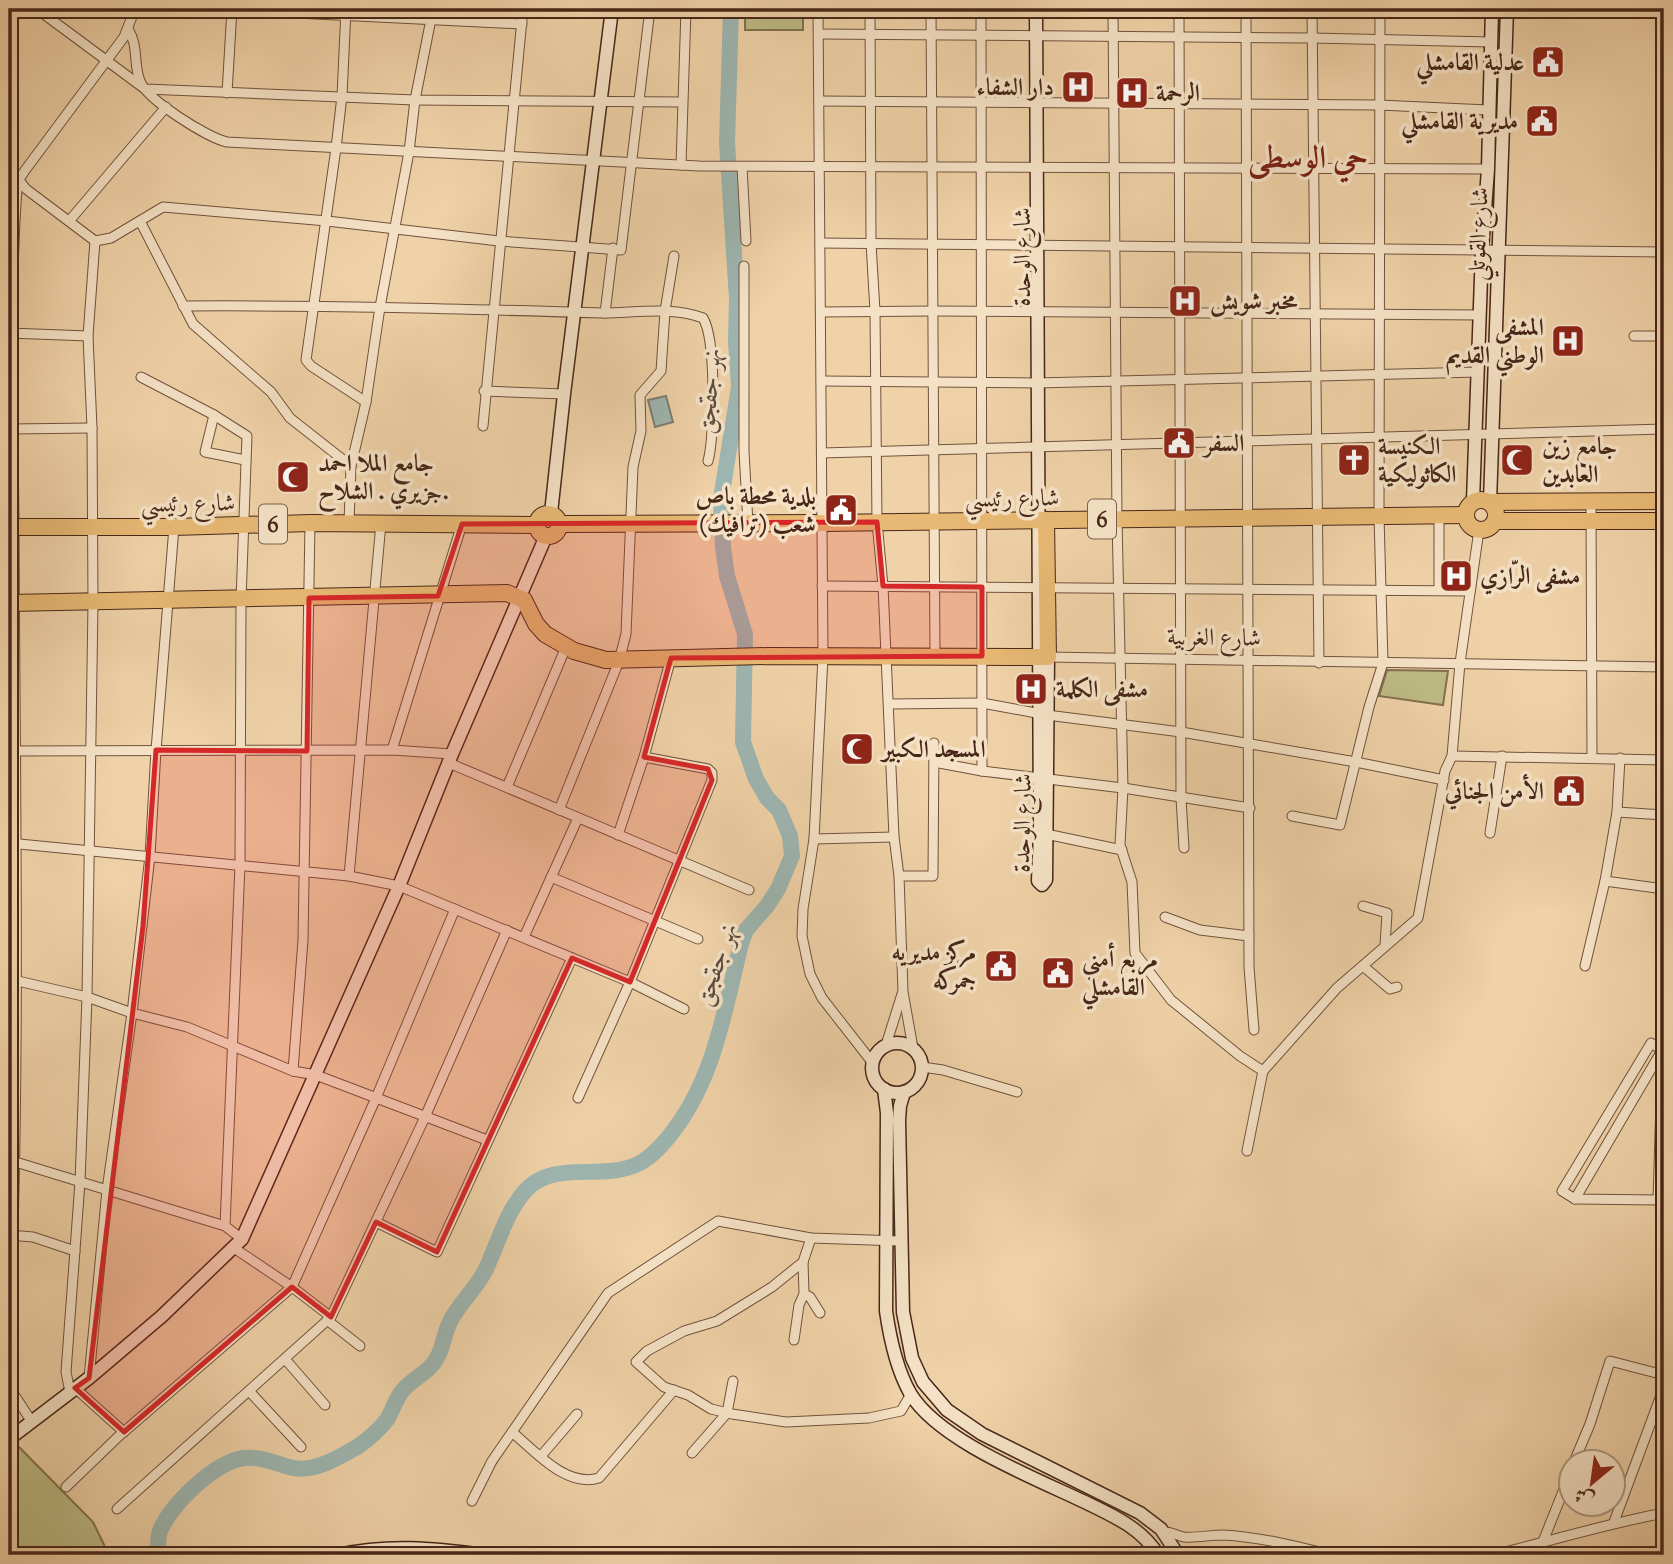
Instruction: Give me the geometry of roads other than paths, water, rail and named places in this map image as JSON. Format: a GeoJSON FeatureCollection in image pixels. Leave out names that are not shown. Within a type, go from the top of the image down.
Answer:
{"type":"FeatureCollection","features":[{"type":"Feature","properties":{"kind":"highway","name":"6"},"geometry":{"type":"LineString","coordinates":[[1476,506],[1664,501]]}},
{"type":"Feature","properties":{"kind":"highway","name":"شارع رئيسي"},"geometry":{"type":"LineString","coordinates":[[555,519],[743,524],[1317,517],[1438,515],[1476,506]]}},
{"type":"Feature","properties":{"kind":"highway"},"geometry":{"type":"LineString","coordinates":[[1476,506],[1496,511],[1495,521],[1488,528],[1479,530],[1468,523],[1476,506]]}},
{"type":"Feature","properties":{"kind":"highway"},"geometry":{"type":"LineString","coordinates":[[541,531],[554,535],[555,519]]}},
{"type":"Feature","properties":{"kind":"highway","name":"شارع الوحدة"},"geometry":{"type":"LineString","coordinates":[[1042,520],[1044,657]]}},
{"type":"Feature","properties":{"kind":"highway"},"geometry":{"type":"LineString","coordinates":[[1495,521],[1664,521]]}},
{"type":"Feature","properties":{"kind":"highway","name":"شارع رئيسي"},"geometry":{"type":"LineString","coordinates":[[11,527],[381,523],[462,524],[541,531]]}},
{"type":"Feature","properties":{"kind":"highway"},"geometry":{"type":"LineString","coordinates":[[11,603],[507,593],[520,598]]}},
{"type":"Feature","properties":{"kind":"highway","name":"شارع الغربية"},"geometry":{"type":"LineString","coordinates":[[520,598],[527,604],[540,630],[566,647],[584,655],[619,661],[719,656],[1044,657]]}},
{"type":"Feature","properties":{"kind":"street"},"geometry":{"type":"LineString","coordinates":[[37,9],[199,131],[220,141],[594,162],[737,167],[1488,169]]}},
{"type":"Feature","properties":{"kind":"street"},"geometry":{"type":"LineString","coordinates":[[9,1343],[12,1161],[10,334],[18,181],[128,29],[135,9]]}},
{"type":"Feature","properties":{"kind":"street"},"geometry":{"type":"LineString","coordinates":[[212,9],[346,12],[522,24]]}},
{"type":"Feature","properties":{"kind":"street"},"geometry":{"type":"LineString","coordinates":[[227,93],[232,9]]}},
{"type":"Feature","properties":{"kind":"street"},"geometry":{"type":"LineString","coordinates":[[349,523],[351,466],[366,402],[380,307],[410,152],[415,100],[433,9]]}},
{"type":"Feature","properties":{"kind":"street"},"geometry":{"type":"LineString","coordinates":[[482,426],[523,9]]}},
{"type":"Feature","properties":{"kind":"street"},"geometry":{"type":"LineString","coordinates":[[555,519],[564,394],[612,9]]}},
{"type":"Feature","properties":{"kind":"street"},"geometry":{"type":"LineString","coordinates":[[95,241],[111,238],[163,207],[327,221],[499,241],[621,250],[650,9]]}},
{"type":"Feature","properties":{"kind":"street"},"geometry":{"type":"LineString","coordinates":[[681,165],[686,9]]}},
{"type":"Feature","properties":{"kind":"street"},"geometry":{"type":"LineString","coordinates":[[818,9],[823,656],[814,839],[802,923],[806,962],[822,998],[872,1062]]}},
{"type":"Feature","properties":{"kind":"street"},"geometry":{"type":"LineString","coordinates":[[870,9],[871,243],[875,311],[877,522],[883,586],[903,992],[912,1048]]}},
{"type":"Feature","properties":{"kind":"street"},"geometry":{"type":"LineString","coordinates":[[931,9],[935,656]]}},
{"type":"Feature","properties":{"kind":"street"},"geometry":{"type":"LineString","coordinates":[[981,9],[982,771]]}},
{"type":"Feature","properties":{"kind":"street","name":"شارع الوحدة"},"geometry":{"type":"LineString","coordinates":[[1036,9],[1040,35],[1042,520]]}},
{"type":"Feature","properties":{"kind":"street","name":"شارع الوحدة"},"geometry":{"type":"LineString","coordinates":[[1040,35],[1044,9]]}},
{"type":"Feature","properties":{"kind":"street"},"geometry":{"type":"LineString","coordinates":[[1113,9],[1122,850],[1132,882],[1135,953],[1171,1000],[1240,1056],[1263,1071]]}},
{"type":"Feature","properties":{"kind":"street"},"geometry":{"type":"LineString","coordinates":[[1179,9],[1181,798],[1184,848]]}},
{"type":"Feature","properties":{"kind":"street"},"geometry":{"type":"LineString","coordinates":[[1246,9],[1249,994],[1254,1030]]}},
{"type":"Feature","properties":{"kind":"street"},"geometry":{"type":"LineString","coordinates":[[1312,9],[1319,663]]}},
{"type":"Feature","properties":{"kind":"street"},"geometry":{"type":"LineString","coordinates":[[1292,816],[1340,825],[1369,707],[1383,663],[1379,516],[1380,9]]}},
{"type":"Feature","properties":{"kind":"street","name":"شارع القوتلي"},"geometry":{"type":"LineString","coordinates":[[1476,506],[1476,434],[1492,9]]}},
{"type":"Feature","properties":{"kind":"street","name":"شارع القوتلي"},"geometry":{"type":"LineString","coordinates":[[1476,506],[1493,433],[1507,9]]}},
{"type":"Feature","properties":{"kind":"street"},"geometry":{"type":"LineString","coordinates":[[346,12],[342,96],[307,363],[366,402]]}},
{"type":"Feature","properties":{"kind":"street"},"geometry":{"type":"LineString","coordinates":[[128,29],[135,43],[138,73],[145,89]]}},
{"type":"Feature","properties":{"kind":"street"},"geometry":{"type":"LineString","coordinates":[[819,34],[1491,42]]}},
{"type":"Feature","properties":{"kind":"street"},"geometry":{"type":"LineString","coordinates":[[145,89],[415,100],[682,102]]}},
{"type":"Feature","properties":{"kind":"street"},"geometry":{"type":"LineString","coordinates":[[819,101],[1246,104],[1488,110]]}},
{"type":"Feature","properties":{"kind":"street"},"geometry":{"type":"LineString","coordinates":[[70,220],[166,107]]}},
{"type":"Feature","properties":{"kind":"street"},"geometry":{"type":"LineString","coordinates":[[737,167],[746,241]]}},
{"type":"Feature","properties":{"kind":"street"},"geometry":{"type":"LineString","coordinates":[[9,168],[18,181],[95,241]]}},
{"type":"Feature","properties":{"kind":"street"},"geometry":{"type":"LineString","coordinates":[[140,221],[193,324],[271,392],[290,418],[351,466]]}},
{"type":"Feature","properties":{"kind":"street"},"geometry":{"type":"LineString","coordinates":[[95,241],[88,336],[92,428],[93,603],[87,997],[80,1182],[66,1372],[73,1390],[124,1432]]}},
{"type":"Feature","properties":{"kind":"street"},"geometry":{"type":"LineString","coordinates":[[820,243],[1664,252]]}},
{"type":"Feature","properties":{"kind":"street"},"geometry":{"type":"LineString","coordinates":[[605,313],[613,248]]}},
{"type":"Feature","properties":{"kind":"street"},"geometry":{"type":"LineString","coordinates":[[559,810],[619,661],[627,625],[633,467],[641,431],[640,395],[661,370],[665,311],[674,256]]}},
{"type":"Feature","properties":{"kind":"street"},"geometry":{"type":"LineString","coordinates":[[743,524],[744,266]]}},
{"type":"Feature","properties":{"kind":"street"},"geometry":{"type":"LineString","coordinates":[[183,306],[314,305],[605,313],[665,311],[693,314],[703,318],[707,324],[713,399],[712,448],[708,461]]}},
{"type":"Feature","properties":{"kind":"street"},"geometry":{"type":"LineString","coordinates":[[821,312],[1480,315]]}},
{"type":"Feature","properties":{"kind":"street"},"geometry":{"type":"LineString","coordinates":[[10,334],[88,336]]}},
{"type":"Feature","properties":{"kind":"street"},"geometry":{"type":"LineString","coordinates":[[1634,337],[1664,336]]}},
{"type":"Feature","properties":{"kind":"street"},"geometry":{"type":"LineString","coordinates":[[822,381],[1042,383],[1478,372]]}},
{"type":"Feature","properties":{"kind":"street"},"geometry":{"type":"LineString","coordinates":[[141,377],[214,415],[247,436],[241,600],[240,865],[225,1226]]}},
{"type":"Feature","properties":{"kind":"street"},"geometry":{"type":"LineString","coordinates":[[484,391],[564,394]]}},
{"type":"Feature","properties":{"kind":"street"},"geometry":{"type":"LineString","coordinates":[[214,415],[205,452],[245,460]]}},
{"type":"Feature","properties":{"kind":"street"},"geometry":{"type":"LineString","coordinates":[[10,429],[92,428]]}},
{"type":"Feature","properties":{"kind":"street"},"geometry":{"type":"LineString","coordinates":[[822,453],[1664,429]]}},
{"type":"Feature","properties":{"kind":"street"},"geometry":{"type":"LineString","coordinates":[[1591,502],[1592,757]]}},
{"type":"Feature","properties":{"kind":"street"},"geometry":{"type":"LineString","coordinates":[[1438,515],[1438,590]]}},
{"type":"Feature","properties":{"kind":"street"},"geometry":{"type":"LineString","coordinates":[[293,1070],[303,940],[310,523]]}},
{"type":"Feature","properties":{"kind":"street"},"geometry":{"type":"LineString","coordinates":[[349,876],[381,523]]}},
{"type":"Feature","properties":{"kind":"street"},"geometry":{"type":"LineString","coordinates":[[392,750],[462,524]]}},
{"type":"Feature","properties":{"kind":"street"},"geometry":{"type":"LineString","coordinates":[[89,1378],[107,1190],[132,1013],[150,856],[174,527]]}},
{"type":"Feature","properties":{"kind":"street"},"geometry":{"type":"LineString","coordinates":[[1247,1151],[1263,1071],[1337,988],[1418,918],[1444,780],[1452,756],[1460,663],[1479,530]]}},
{"type":"Feature","properties":{"kind":"street"},"geometry":{"type":"LineString","coordinates":[[9,1439],[89,1378],[162,1316],[238,1243],[399,886],[520,598],[541,531]]}},
{"type":"Feature","properties":{"kind":"street"},"geometry":{"type":"LineString","coordinates":[[822,586],[1471,591]]}},
{"type":"Feature","properties":{"kind":"street"},"geometry":{"type":"LineString","coordinates":[[507,788],[566,647]]}},
{"type":"Feature","properties":{"kind":"street","name":"شارع الوحدة"},"geometry":{"type":"LineString","coordinates":[[1042,777],[1046,882],[1042,885],[1038,881],[1044,657]]}},
{"type":"Feature","properties":{"kind":"street","name":"شارع الغربية"},"geometry":{"type":"LineString","coordinates":[[1044,657],[1664,667]]}},
{"type":"Feature","properties":{"kind":"street"},"geometry":{"type":"LineString","coordinates":[[618,835],[644,757],[671,658]]}},
{"type":"Feature","properties":{"kind":"street"},"geometry":{"type":"LineString","coordinates":[[889,704],[982,703],[1043,715],[1181,732],[1444,780]]}},
{"type":"Feature","properties":{"kind":"street"},"geometry":{"type":"LineString","coordinates":[[899,876],[933,876],[934,743]]}},
{"type":"Feature","properties":{"kind":"street"},"geometry":{"type":"LineString","coordinates":[[12,751],[392,750],[451,758],[507,788],[749,890]]}},
{"type":"Feature","properties":{"kind":"street"},"geometry":{"type":"LineString","coordinates":[[1452,756],[1664,760]]}},
{"type":"Feature","properties":{"kind":"street"},"geometry":{"type":"LineString","coordinates":[[1490,832],[1502,756]]}},
{"type":"Feature","properties":{"kind":"street"},"geometry":{"type":"LineString","coordinates":[[578,1098],[630,982],[712,780],[708,769],[644,757]]}},
{"type":"Feature","properties":{"kind":"street"},"geometry":{"type":"LineString","coordinates":[[1585,966],[1605,881],[1617,813],[1620,758]]}},
{"type":"Feature","properties":{"kind":"street"},"geometry":{"type":"LineString","coordinates":[[934,762],[1250,808]]}},
{"type":"Feature","properties":{"kind":"street"},"geometry":{"type":"LineString","coordinates":[[1617,813],[1664,815]]}},
{"type":"Feature","properties":{"kind":"street"},"geometry":{"type":"LineString","coordinates":[[524,937],[578,818]]}},
{"type":"Feature","properties":{"kind":"street"},"geometry":{"type":"LineString","coordinates":[[1046,834],[1122,850]]}},
{"type":"Feature","properties":{"kind":"street"},"geometry":{"type":"LineString","coordinates":[[814,839],[894,837]]}},
{"type":"Feature","properties":{"kind":"street"},"geometry":{"type":"LineString","coordinates":[[12,844],[349,876],[399,886],[630,982],[684,1009]]}},
{"type":"Feature","properties":{"kind":"street"},"geometry":{"type":"LineString","coordinates":[[551,877],[698,939]]}},
{"type":"Feature","properties":{"kind":"street"},"geometry":{"type":"LineString","coordinates":[[1605,881],[1664,889]]}},
{"type":"Feature","properties":{"kind":"street"},"geometry":{"type":"LineString","coordinates":[[1363,906],[1387,913],[1385,946]]}},
{"type":"Feature","properties":{"kind":"street"},"geometry":{"type":"LineString","coordinates":[[66,1487],[124,1432],[292,1287],[376,1098],[455,909]]}},
{"type":"Feature","properties":{"kind":"street"},"geometry":{"type":"LineString","coordinates":[[1165,917],[1200,930],[1249,936]]}},
{"type":"Feature","properties":{"kind":"street"},"geometry":{"type":"LineString","coordinates":[[117,1509],[329,1319],[425,1117],[508,930]]}},
{"type":"Feature","properties":{"kind":"street"},"geometry":{"type":"LineString","coordinates":[[376,1222],[437,1252],[572,958]]}},
{"type":"Feature","properties":{"kind":"street"},"geometry":{"type":"LineString","coordinates":[[1363,966],[1390,989],[1397,988]]}},
{"type":"Feature","properties":{"kind":"street"},"geometry":{"type":"LineString","coordinates":[[12,980],[87,997],[132,1013],[187,1027],[293,1070],[316,1075],[487,1140]]}},
{"type":"Feature","properties":{"kind":"street"},"geometry":{"type":"LineString","coordinates":[[903,992],[886,1045],[875,1055],[872,1062],[873,1077],[884,1090],[887,1113],[885,1241],[890,1340],[911,1394],[926,1413],[949,1432],[984,1453],[1122,1521],[1145,1538],[1158,1555]]}},
{"type":"Feature","properties":{"kind":"street"},"geometry":{"type":"LineString","coordinates":[[1663,1013],[1663,1050],[1658,1200],[1575,1199],[1562,1191],[1651,1043],[1663,1050]]}},
{"type":"Feature","properties":{"kind":"street"},"geometry":{"type":"LineString","coordinates":[[884,1090],[904,1092],[918,1083],[922,1067],[918,1053],[912,1048],[900,1042],[886,1045]]}},
{"type":"Feature","properties":{"kind":"street"},"geometry":{"type":"LineString","coordinates":[[1575,1199],[1663,1050]]}},
{"type":"Feature","properties":{"kind":"street"},"geometry":{"type":"LineString","coordinates":[[922,1067],[943,1070],[1017,1092]]}},
{"type":"Feature","properties":{"kind":"street"},"geometry":{"type":"LineString","coordinates":[[1629,1080],[1641,1087]]}},
{"type":"Feature","properties":{"kind":"street"},"geometry":{"type":"LineString","coordinates":[[904,1092],[900,1106],[902,1312],[908,1345],[917,1371],[939,1402],[958,1419],[982,1434],[1125,1504],[1152,1521],[1178,1555]]}},
{"type":"Feature","properties":{"kind":"street"},"geometry":{"type":"LineString","coordinates":[[12,1161],[225,1226],[238,1243],[360,1346]]}},
{"type":"Feature","properties":{"kind":"street"},"geometry":{"type":"LineString","coordinates":[[472,1501],[492,1461],[608,1293],[718,1221],[811,1238],[900,1241]]}},
{"type":"Feature","properties":{"kind":"street"},"geometry":{"type":"LineString","coordinates":[[11,1235],[33,1237],[75,1251]]}},
{"type":"Feature","properties":{"kind":"street"},"geometry":{"type":"LineString","coordinates":[[794,1340],[799,1305],[804,1294],[803,1262],[811,1238]]}},
{"type":"Feature","properties":{"kind":"street"},"geometry":{"type":"LineString","coordinates":[[803,1262],[772,1287],[718,1321],[684,1331],[647,1351],[636,1362],[664,1387],[688,1395],[711,1409],[786,1422],[869,1418],[901,1411],[911,1394]]}},
{"type":"Feature","properties":{"kind":"street"},"geometry":{"type":"LineString","coordinates":[[804,1294],[810,1297],[820,1313]]}},
{"type":"Feature","properties":{"kind":"street"},"geometry":{"type":"LineString","coordinates":[[285,1359],[326,1405]]}},
{"type":"Feature","properties":{"kind":"street"},"geometry":{"type":"LineString","coordinates":[[1580,1448],[1610,1361],[1664,1375]]}},
{"type":"Feature","properties":{"kind":"street"},"geometry":{"type":"LineString","coordinates":[[692,1453],[727,1413],[733,1381]]}},
{"type":"Feature","properties":{"kind":"street"},"geometry":{"type":"LineString","coordinates":[[9,1387],[32,1422]]}},
{"type":"Feature","properties":{"kind":"street"},"geometry":{"type":"LineString","coordinates":[[1614,1522],[1664,1387]]}},
{"type":"Feature","properties":{"kind":"street"},"geometry":{"type":"LineString","coordinates":[[512,1432],[552,1466],[570,1476],[594,1480],[599,1478],[674,1390]]}},
{"type":"Feature","properties":{"kind":"street"},"geometry":{"type":"LineString","coordinates":[[249,1391],[301,1447]]}},
{"type":"Feature","properties":{"kind":"street"},"geometry":{"type":"LineString","coordinates":[[541,1456],[577,1414]]}},
{"type":"Feature","properties":{"kind":"street"},"geometry":{"type":"LineString","coordinates":[[1542,1544],[1558,1504]]}},
{"type":"Feature","properties":{"kind":"street"},"geometry":{"type":"LineString","coordinates":[[1494,1555],[1542,1544],[1614,1522],[1664,1513]]}},
{"type":"Feature","properties":{"kind":"street"},"geometry":{"type":"LineString","coordinates":[[1163,1532],[1169,1531],[1183,1537],[1224,1535],[1249,1538],[1332,1555]]}},
{"type":"Feature","properties":{"kind":"street"},"geometry":{"type":"LineString","coordinates":[[338,1555],[382,1548],[418,1547],[482,1555]]}},
{"type":"Feature","properties":{"kind":"water"},"geometry":{"type":"Polygon","coordinates":[[[666,396],[673,422],[655,427],[648,400],[666,396]]]}},
{"type":"Feature","properties":{"kind":"waterway","name":"نهر جقجق"},"geometry":{"type":"LineString","coordinates":[[158,1555],[159,1534],[172,1511],[194,1487],[219,1468],[243,1458],[261,1459],[298,1469],[316,1467],[357,1447],[378,1430],[388,1418],[403,1390],[434,1363],[449,1323],[485,1271],[512,1209],[534,1183],[554,1174],[628,1168],[642,1162],[661,1146],[683,1117],[707,1071],[746,930],[778,889],[792,856],[790,836],[779,810],[767,798],[756,779],[743,742],[745,634],[727,576],[723,547],[721,499],[739,387],[737,299],[727,143],[731,9]]}},
{"type":"Feature","properties":{"kind":"place","name":"عدلية القامشلي"},"geometry":{"type":"Point","coordinates":[1548,62]}},
{"type":"Feature","properties":{"kind":"place","name":"دار الشفاء"},"geometry":{"type":"Point","coordinates":[1078,87]}},
{"type":"Feature","properties":{"kind":"place","name":"الرحمة"},"geometry":{"type":"Point","coordinates":[1132,93]}},
{"type":"Feature","properties":{"kind":"place","name":"مديرية القامشلي"},"geometry":{"type":"Point","coordinates":[1542,121]}},
{"type":"Feature","properties":{"kind":"place","name":"مخبر شويش"},"geometry":{"type":"Point","coordinates":[1185,301]}},
{"type":"Feature","properties":{"kind":"place","name":"المشفى الوطني القديم"},"geometry":{"type":"Point","coordinates":[1568,341]}},
{"type":"Feature","properties":{"kind":"place","name":"السفر"},"geometry":{"type":"Point","coordinates":[1179,443]}},
{"type":"Feature","properties":{"kind":"place","name":"الكنيسة الكاثوليكية"},"geometry":{"type":"Point","coordinates":[1354,460]}},
{"type":"Feature","properties":{"kind":"place","name":"جامع زين العابدين"},"geometry":{"type":"Point","coordinates":[1517,460]}},
{"type":"Feature","properties":{"kind":"place","name":"جامع الملا احمد جزيري . الشلاح."},"geometry":{"type":"Point","coordinates":[293,477]}},
{"type":"Feature","properties":{"kind":"place","name":"بلدية محطة باص شعب (ترافيك)"},"geometry":{"type":"Point","coordinates":[841,510]}},
{"type":"Feature","properties":{"kind":"place","name":"مشفى الرّازي"},"geometry":{"type":"Point","coordinates":[1456,576]}},
{"type":"Feature","properties":{"kind":"place","name":"مشفى الكلمة"},"geometry":{"type":"Point","coordinates":[1031,689]}},
{"type":"Feature","properties":{"kind":"place","name":"المسجد الكبير"},"geometry":{"type":"Point","coordinates":[857,749]}},
{"type":"Feature","properties":{"kind":"place","name":"الأمن الجنائي"},"geometry":{"type":"Point","coordinates":[1569,791]}},
{"type":"Feature","properties":{"kind":"place","name":"مركز مديريه جمركه"},"geometry":{"type":"Point","coordinates":[1001,966]}},
{"type":"Feature","properties":{"kind":"place","name":"مربع أمني القامشلي"},"geometry":{"type":"Point","coordinates":[1058,973]}},
{"type":"Feature","properties":{"kind":"district","name":"حي الوسطى"},"geometry":{"type":"Point","coordinates":[1308,157]}}]}
